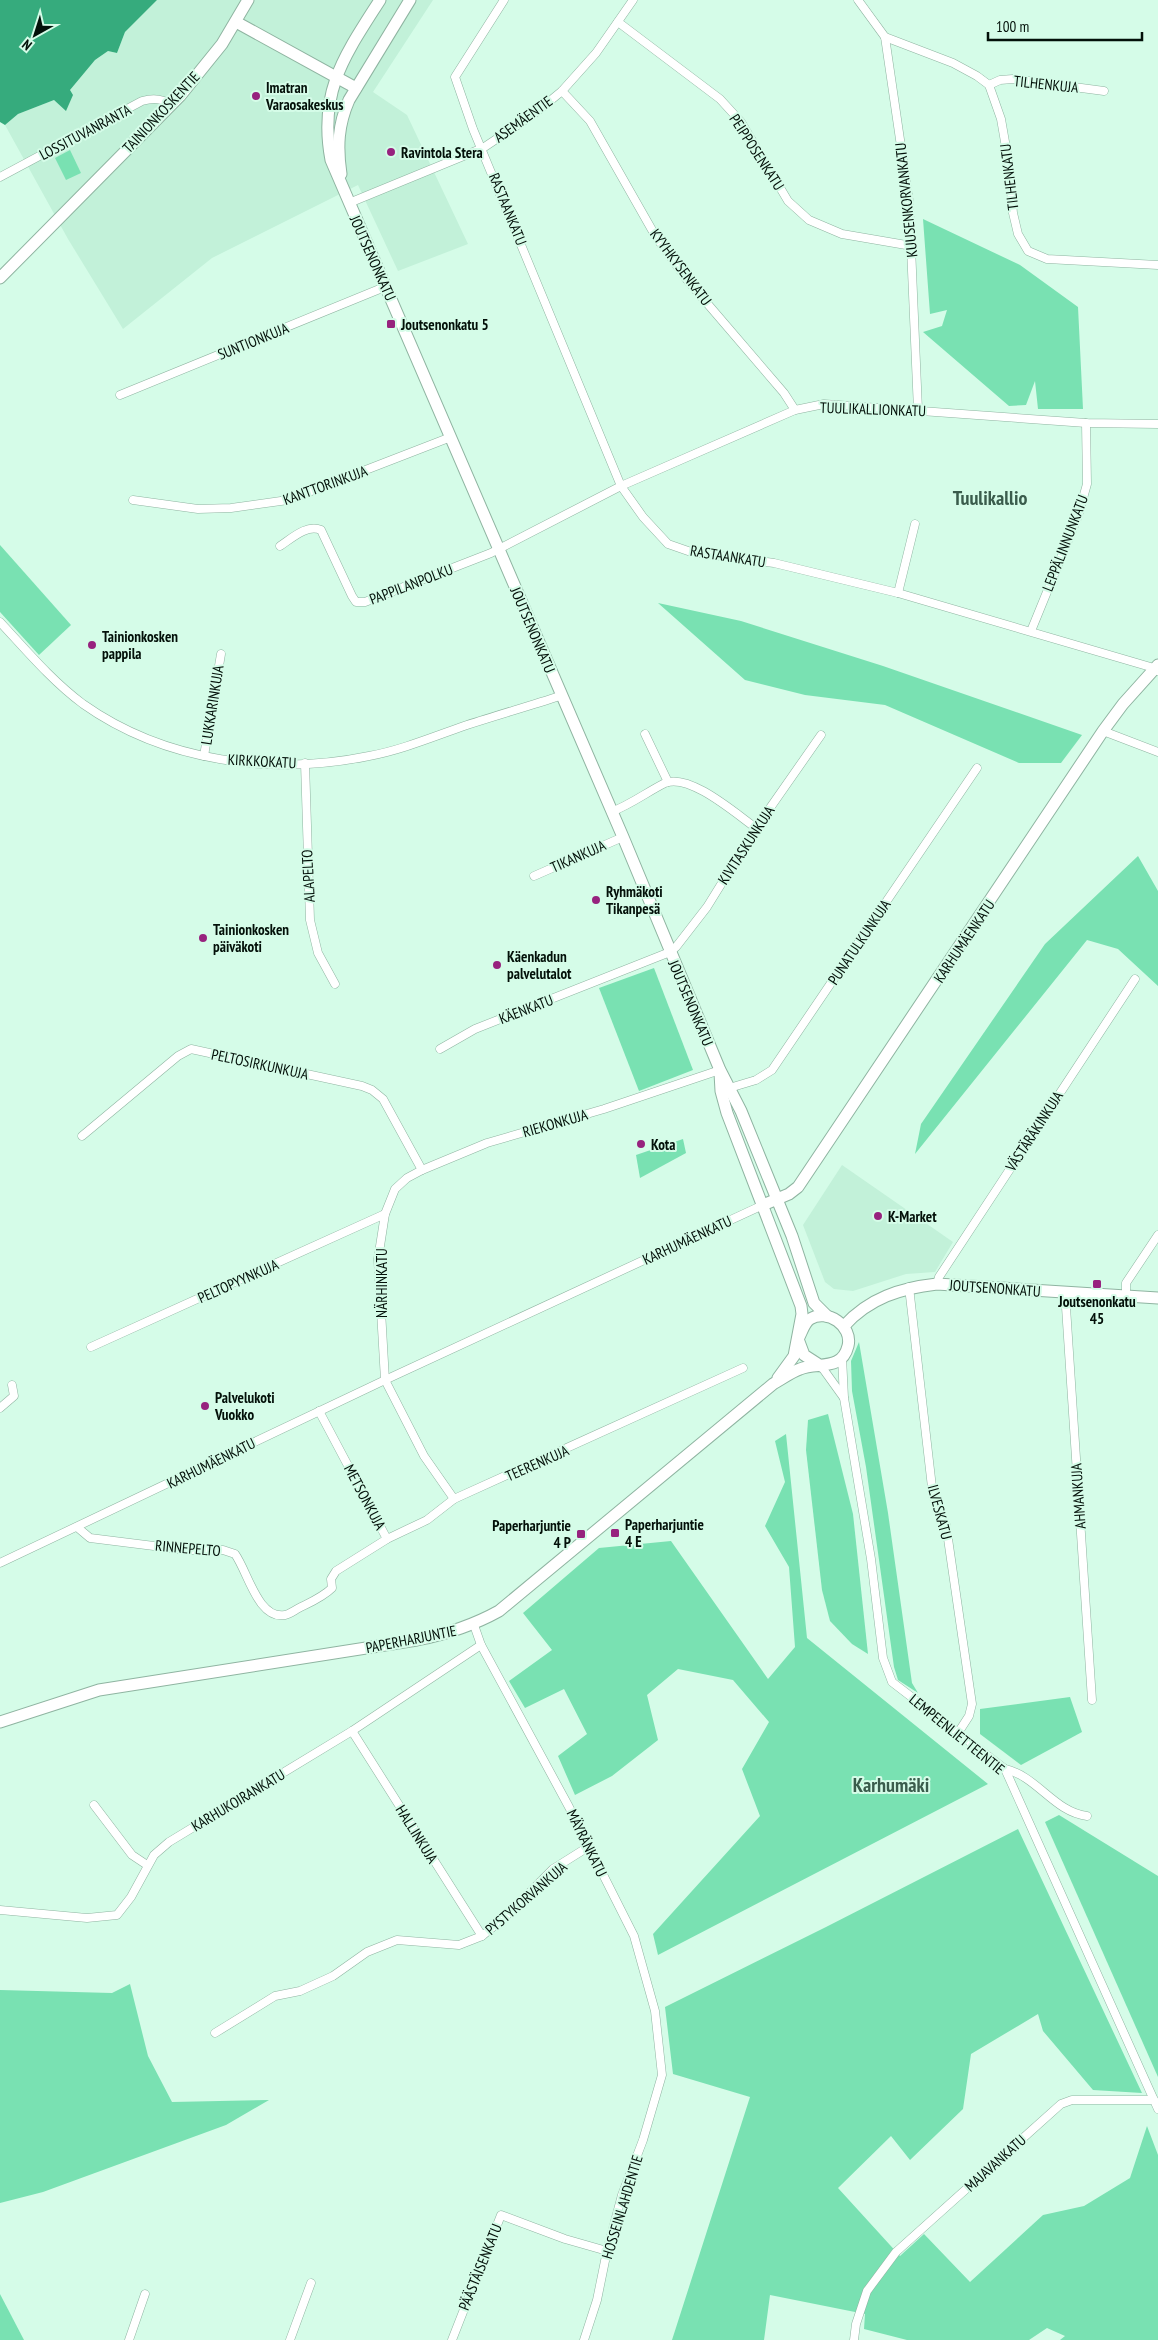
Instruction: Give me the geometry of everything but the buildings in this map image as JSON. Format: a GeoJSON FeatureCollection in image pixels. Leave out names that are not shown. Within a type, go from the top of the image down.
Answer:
{"type":"FeatureCollection","features":[{"type":"Feature","properties":{"kind":"main road","name":"TAINIONKOSKENTIE"},"geometry":{"type":"LineString","coordinates":[[0,278],[171,105],[222,44],[248,0]]}},
{"type":"Feature","properties":{"kind":"main road"},"geometry":{"type":"LineString","coordinates":[[335,78],[380,0]]}},
{"type":"Feature","properties":{"kind":"main road"},"geometry":{"type":"LineString","coordinates":[[236,22],[356,88],[410,0]]}},
{"type":"Feature","properties":{"kind":"main road","name":"JOUTSENONKATU"},"geometry":{"type":"LineString","coordinates":[[335,78],[330,99],[327,140],[331,160],[499,548],[560,696],[622,837],[720,1070],[763,1205],[801,1306],[802,1314],[798,1339]]}},
{"type":"Feature","properties":{"kind":"main road","name":"JOUTSENONKATU"},"geometry":{"type":"LineString","coordinates":[[344,191],[338,138],[342,117],[356,88]]}},
{"type":"Feature","properties":{"kind":"main road","name":"KARHUMÄENKATU"},"geometry":{"type":"LineString","coordinates":[[763,1205],[777,1200],[798,1187],[1103,731],[1157,668]]}},
{"type":"Feature","properties":{"kind":"main road","name":"JOUTSENONKATU"},"geometry":{"type":"LineString","coordinates":[[725,1089],[796,1245],[814,1303],[827,1316]]}},
{"type":"Feature","properties":{"kind":"main road","name":"JOUTSENONKATU"},"geometry":{"type":"LineString","coordinates":[[844,1326],[873,1301],[909,1287],[937,1284],[1158,1298]]}},
{"type":"Feature","properties":{"kind":"main road"},"geometry":{"type":"LineString","coordinates":[[827,1316],[834,1318],[844,1326],[849,1340],[848,1347],[842,1357],[832,1365],[821,1366],[804,1356],[798,1339],[810,1319],[827,1316]]}},
{"type":"Feature","properties":{"kind":"main road","name":"PAPERHARJUNTIE"},"geometry":{"type":"LineString","coordinates":[[774,1384],[794,1356],[798,1339]]}},
{"type":"Feature","properties":{"kind":"main road","name":"PAPERHARJUNTIE"},"geometry":{"type":"LineString","coordinates":[[0,1722],[99,1690],[417,1640],[454,1632],[474,1625],[499,1612],[774,1384],[802,1368],[821,1366]]}},
{"type":"Feature","properties":{"kind":"street","name":"RASTAANKATU"},"geometry":{"type":"LineString","coordinates":[[504,0],[455,77],[473,128],[483,148],[621,486],[643,517],[668,544],[691,552],[774,564],[898,593],[1157,668]]}},
{"type":"Feature","properties":{"kind":"street","name":"ASEMÄENTIE"},"geometry":{"type":"LineString","coordinates":[[349,203],[483,148],[534,114],[562,91],[596,53],[633,0]]}},
{"type":"Feature","properties":{"kind":"street","name":"KUUSENKORVANKATU"},"geometry":{"type":"LineString","coordinates":[[858,0],[885,36],[909,201],[918,410]]}},
{"type":"Feature","properties":{"kind":"street","name":"PEIPPOSENKATU"},"geometry":{"type":"LineString","coordinates":[[618,22],[720,99],[741,122],[788,200],[809,220],[842,234],[912,246]]}},
{"type":"Feature","properties":{"kind":"street"},"geometry":{"type":"LineString","coordinates":[[885,36],[952,63],[977,76],[989,85]]}},
{"type":"Feature","properties":{"kind":"street","name":"TILHENKUJA"},"geometry":{"type":"LineString","coordinates":[[989,85],[1000,80],[1013,79],[1104,91]]}},
{"type":"Feature","properties":{"kind":"street","name":"TILHENKATU"},"geometry":{"type":"LineString","coordinates":[[989,85],[1001,119],[1008,159],[1013,213],[1018,234],[1028,251],[1047,260],[1158,265]]}},
{"type":"Feature","properties":{"kind":"street","name":"KYYHKYSENKATU"},"geometry":{"type":"LineString","coordinates":[[562,91],[590,121],[656,237],[688,280],[784,393],[795,410]]}},
{"type":"Feature","properties":{"kind":"street","name":"LOSSITUVANRANTA"},"geometry":{"type":"LineString","coordinates":[[0,178],[142,101],[151,99],[165,100],[171,105]]}},
{"type":"Feature","properties":{"kind":"street","name":"SUNTIONKUJA"},"geometry":{"type":"LineString","coordinates":[[120,395],[387,286]]}},
{"type":"Feature","properties":{"kind":"street","name":"TUULIKALLIONKATU"},"geometry":{"type":"LineString","coordinates":[[499,548],[621,486],[795,410],[824,404],[1086,423],[1158,424]]}},
{"type":"Feature","properties":{"kind":"street","name":"LEPPÄLINNUNKATU"},"geometry":{"type":"LineString","coordinates":[[1031,631],[1078,516],[1087,484],[1086,423]]}},
{"type":"Feature","properties":{"kind":"street","name":"KANTTORINKUJA"},"geometry":{"type":"LineString","coordinates":[[133,500],[198,509],[246,506],[288,500],[451,437]]}},
{"type":"Feature","properties":{"kind":"street"},"geometry":{"type":"LineString","coordinates":[[898,593],[915,524]]}},
{"type":"Feature","properties":{"kind":"street","name":"PAPPILANPOLKU"},"geometry":{"type":"LineString","coordinates":[[280,546],[307,529],[314,527],[321,530],[356,602],[375,600],[499,548]]}},
{"type":"Feature","properties":{"kind":"street","name":"KIRKKOKATU"},"geometry":{"type":"LineString","coordinates":[[0,622],[56,682],[83,704],[136,735],[165,746],[204,756],[250,763],[305,763],[350,759],[387,752],[560,696]]}},
{"type":"Feature","properties":{"kind":"street","name":"LUKKARINKUJA"},"geometry":{"type":"LineString","coordinates":[[204,756],[221,654]]}},
{"type":"Feature","properties":{"kind":"street"},"geometry":{"type":"LineString","coordinates":[[1103,731],[1158,752]]}},
{"type":"Feature","properties":{"kind":"street"},"geometry":{"type":"LineString","coordinates":[[645,734],[668,782]]}},
{"type":"Feature","properties":{"kind":"street","name":"KIVITASKUNKUJA"},"geometry":{"type":"LineString","coordinates":[[670,952],[707,907],[756,828],[821,735]]}},
{"type":"Feature","properties":{"kind":"street","name":"ALAPELTO"},"geometry":{"type":"LineString","coordinates":[[305,763],[310,920],[318,954],[335,984]]}},
{"type":"Feature","properties":{"kind":"street","name":"PUNATULKUNKUJA"},"geometry":{"type":"LineString","coordinates":[[725,1089],[756,1080],[772,1070],[977,768]]}},
{"type":"Feature","properties":{"kind":"street"},"geometry":{"type":"LineString","coordinates":[[611,812],[668,782],[681,782],[702,789],[756,828]]}},
{"type":"Feature","properties":{"kind":"street","name":"TIKANKUJA"},"geometry":{"type":"LineString","coordinates":[[534,876],[622,837]]}},
{"type":"Feature","properties":{"kind":"street","name":"KÄENKATU"},"geometry":{"type":"LineString","coordinates":[[440,1049],[475,1029],[670,952]]}},
{"type":"Feature","properties":{"kind":"street","name":"VÄSTÄRÄKINKUJA"},"geometry":{"type":"LineString","coordinates":[[937,1284],[950,1260],[1135,979]]}},
{"type":"Feature","properties":{"kind":"street","name":"PELTOSIRKUNKUJA"},"geometry":{"type":"LineString","coordinates":[[82,1136],[178,1056],[191,1049],[372,1090],[383,1099],[422,1170]]}},
{"type":"Feature","properties":{"kind":"street","name":"RIEKONKUJA"},"geometry":{"type":"LineString","coordinates":[[395,1189],[407,1178],[422,1170],[487,1143],[604,1109],[720,1070]]}},
{"type":"Feature","properties":{"kind":"street","name":"NÄRHINKATU"},"geometry":{"type":"LineString","coordinates":[[385,1380],[378,1259],[385,1214],[395,1189]]}},
{"type":"Feature","properties":{"kind":"street","name":"KARHUMÄENKATU"},"geometry":{"type":"LineString","coordinates":[[0,1563],[385,1380],[763,1205]]}},
{"type":"Feature","properties":{"kind":"street","name":"PELTOPYYNKUJA"},"geometry":{"type":"LineString","coordinates":[[91,1347],[385,1214]]}},
{"type":"Feature","properties":{"kind":"street"},"geometry":{"type":"LineString","coordinates":[[1126,1296],[1126,1283],[1158,1235]]}},
{"type":"Feature","properties":{"kind":"street","name":"ILVESKATU"},"geometry":{"type":"LineString","coordinates":[[909,1287],[933,1496],[946,1525],[972,1704],[969,1716],[958,1733]]}},
{"type":"Feature","properties":{"kind":"street","name":"AHMANKUJA"},"geometry":{"type":"LineString","coordinates":[[1065,1292],[1092,1700]]}},
{"type":"Feature","properties":{"kind":"street","name":"LEMPEENLIETTEENTIE"},"geometry":{"type":"LineString","coordinates":[[842,1357],[844,1398],[871,1559],[883,1658],[892,1682],[1005,1769],[1158,2109]]}},
{"type":"Feature","properties":{"kind":"street","name":"LEMPEENLIETTEENTIE"},"geometry":{"type":"LineString","coordinates":[[821,1366],[844,1398]]}},
{"type":"Feature","properties":{"kind":"street","name":"TEERENKUJA"},"geometry":{"type":"LineString","coordinates":[[454,1499],[743,1368]]}},
{"type":"Feature","properties":{"kind":"street"},"geometry":{"type":"LineString","coordinates":[[385,1380],[424,1456],[454,1499]]}},
{"type":"Feature","properties":{"kind":"street"},"geometry":{"type":"LineString","coordinates":[[0,1408],[14,1396],[12,1385]]}},
{"type":"Feature","properties":{"kind":"street","name":"METSONKUJA"},"geometry":{"type":"LineString","coordinates":[[319,1411],[387,1539],[427,1520],[454,1499]]}},
{"type":"Feature","properties":{"kind":"street","name":"RINNEPELTO"},"geometry":{"type":"LineString","coordinates":[[77,1527],[90,1538],[186,1550],[223,1550],[235,1554],[242,1564],[262,1607],[271,1614],[285,1615],[325,1595],[332,1588],[331,1579],[336,1571],[387,1539]]}},
{"type":"Feature","properties":{"kind":"street","name":"MÄYRÄNKATU"},"geometry":{"type":"LineString","coordinates":[[474,1625],[481,1645],[569,1806],[634,1936],[655,2011],[662,2075]]}},
{"type":"Feature","properties":{"kind":"street","name":"KARHUKOIRANKATU"},"geometry":{"type":"LineString","coordinates":[[0,1910],[87,1918],[117,1915],[131,1897],[154,1855],[169,1842],[352,1731],[481,1645]]}},
{"type":"Feature","properties":{"kind":"street","name":"HALLINKUJA"},"geometry":{"type":"LineString","coordinates":[[352,1731],[482,1936]]}},
{"type":"Feature","properties":{"kind":"street"},"geometry":{"type":"LineString","coordinates":[[1005,1769],[1017,1772],[1030,1780],[1062,1806],[1077,1814],[1088,1816]]}},
{"type":"Feature","properties":{"kind":"street"},"geometry":{"type":"LineString","coordinates":[[94,1805],[132,1855],[147,1866]]}},
{"type":"Feature","properties":{"kind":"street","name":"PYSTYKORVANKUJA"},"geometry":{"type":"LineString","coordinates":[[215,2033],[275,1996],[300,1991],[333,1976],[367,1952],[397,1940],[459,1945],[482,1936],[504,1918],[553,1869],[588,1847]]}},
{"type":"Feature","properties":{"kind":"street","name":"HOSSEINLAHDENTIE"},"geometry":{"type":"LineString","coordinates":[[584,2340],[597,2300],[607,2251],[622,2195],[643,2140],[662,2075]]}},
{"type":"Feature","properties":{"kind":"street","name":"MAJAVANKATU"},"geometry":{"type":"LineString","coordinates":[[854,2340],[856,2324],[867,2291],[896,2252],[1061,2104],[1072,2100],[1154,2100]]}},
{"type":"Feature","properties":{"kind":"street","name":"PÄÄSTÄISENKATU"},"geometry":{"type":"LineString","coordinates":[[452,2340],[501,2215],[564,2239],[607,2251]]}},
{"type":"Feature","properties":{"kind":"street"},"geometry":{"type":"LineString","coordinates":[[290,2340],[311,2282]]}},
{"type":"Feature","properties":{"kind":"street"},"geometry":{"type":"LineString","coordinates":[[128,2340],[145,2294]]}},
{"type":"Feature","properties":{"kind":"shaded area"},"geometry":{"type":"Polygon","coordinates":[[[0,0],[157,0],[125,32],[117,53],[108,51],[95,60],[70,90],[73,95],[66,111],[54,100],[18,114],[5,125],[0,122],[0,0]]]}},
{"type":"Feature","properties":{"kind":"shaded area"},"geometry":{"type":"Polygon","coordinates":[[[157,0],[433,0],[373,92],[407,115],[468,244],[398,271],[358,185],[212,258],[123,329],[68,239],[5,125],[18,114],[54,100],[66,110],[70,90],[95,60],[108,51],[117,53],[125,32],[157,0]]]}},
{"type":"Feature","properties":{"kind":"shaded area"},"geometry":{"type":"Polygon","coordinates":[[[70,150],[81,173],[66,180],[55,158],[70,150]]]}},
{"type":"Feature","properties":{"kind":"shaded area"},"geometry":{"type":"Polygon","coordinates":[[[923,219],[1020,265],[1078,307],[1083,409],[1038,409],[1035,381],[1026,405],[1009,406],[923,332],[942,326],[947,310],[930,314],[923,219]]]}},
{"type":"Feature","properties":{"kind":"shaded area"},"geometry":{"type":"Polygon","coordinates":[[[0,545],[71,625],[39,655],[0,612],[0,545]]]}},
{"type":"Feature","properties":{"kind":"shaded area"},"geometry":{"type":"Polygon","coordinates":[[[658,603],[741,621],[883,666],[1082,735],[1061,763],[1019,763],[885,705],[805,695],[745,680],[658,603]]]}},
{"type":"Feature","properties":{"kind":"shaded area"},"geometry":{"type":"Polygon","coordinates":[[[1138,856],[1158,891],[1158,986],[1118,949],[1087,940],[915,1154],[921,1124],[1045,944],[1138,856]]]}},
{"type":"Feature","properties":{"kind":"shaded area"},"geometry":{"type":"Polygon","coordinates":[[[654,968],[693,1070],[639,1091],[599,988],[654,968]]]}},
{"type":"Feature","properties":{"kind":"shaded area"},"geometry":{"type":"Polygon","coordinates":[[[683,1139],[686,1153],[640,1178],[636,1155],[683,1139]]]}},
{"type":"Feature","properties":{"kind":"shaded area"},"geometry":{"type":"Polygon","coordinates":[[[842,1165],[953,1242],[935,1272],[906,1274],[853,1291],[834,1289],[825,1282],[803,1225],[842,1165]]]}},
{"type":"Feature","properties":{"kind":"shaded area"},"geometry":{"type":"Polygon","coordinates":[[[859,1342],[888,1513],[912,1683],[918,1693],[898,1680],[894,1667],[866,1467],[852,1391],[851,1361],[859,1342]]]}},
{"type":"Feature","properties":{"kind":"shaded area"},"geometry":{"type":"Polygon","coordinates":[[[828,1414],[853,1514],[868,1654],[852,1644],[830,1621],[822,1590],[806,1450],[808,1420],[828,1414]]]}},
{"type":"Feature","properties":{"kind":"shaded area"},"geometry":{"type":"Polygon","coordinates":[[[786,1434],[807,1638],[988,1784],[658,1955],[653,1934],[760,1816],[742,1769],[769,1722],[733,1680],[678,1669],[647,1695],[658,1740],[612,1776],[575,1795],[558,1756],[587,1734],[564,1689],[525,1708],[509,1681],[552,1650],[523,1613],[599,1548],[671,1541],[768,1679],[795,1647],[789,1567],[765,1526],[785,1482],[775,1441],[786,1434]]]}},
{"type":"Feature","properties":{"kind":"shaded area"},"geometry":{"type":"Polygon","coordinates":[[[1070,1697],[1082,1732],[1021,1765],[980,1734],[980,1709],[1070,1697]]]}},
{"type":"Feature","properties":{"kind":"shaded area"},"geometry":{"type":"Polygon","coordinates":[[[1059,1815],[1158,1876],[1158,2077],[1045,1822],[1059,1815]]]}},
{"type":"Feature","properties":{"kind":"shaded area"},"geometry":{"type":"Polygon","coordinates":[[[1018,1829],[1142,2093],[1093,2090],[1043,2031],[1038,2014],[971,2054],[963,2109],[910,2160],[891,2136],[838,2188],[900,2256],[924,2234],[970,2282],[1043,2215],[1084,2206],[1130,2178],[1147,2126],[1158,2155],[1158,2340],[1060,2340],[1065,2336],[1047,2328],[1029,2340],[907,2340],[864,2329],[865,2314],[770,2295],[764,2340],[672,2340],[750,2097],[673,2074],[665,2007],[1018,1829]]]}},
{"type":"Feature","properties":{"kind":"shaded area"},"geometry":{"type":"Polygon","coordinates":[[[130,1984],[148,2056],[172,2102],[269,2100],[226,2125],[43,2192],[0,2203],[0,1990],[112,1993],[130,1984]]]}},
{"type":"Feature","properties":{"kind":"shaded area"},"geometry":{"type":"Polygon","coordinates":[[[0,2294],[24,2340],[0,2340],[0,2294]]]}},
{"type":"Feature","properties":{"kind":"place","name":"Imatran Varaosakeskus"},"geometry":{"type":"Point","coordinates":[256,96]}},
{"type":"Feature","properties":{"kind":"place","name":"Ravintola Stera"},"geometry":{"type":"Point","coordinates":[391,152]}},
{"type":"Feature","properties":{"kind":"place","name":"Joutsenonkatu 5"},"geometry":{"type":"Point","coordinates":[391,324]}},
{"type":"Feature","properties":{"kind":"place","name":"Tainionkosken pappila"},"geometry":{"type":"Point","coordinates":[92,645]}},
{"type":"Feature","properties":{"kind":"place","name":"Ryhmäkoti Tikanpesä"},"geometry":{"type":"Point","coordinates":[596,900]}},
{"type":"Feature","properties":{"kind":"place","name":"Tainionkosken päiväkoti"},"geometry":{"type":"Point","coordinates":[203,938]}},
{"type":"Feature","properties":{"kind":"place","name":"Käenkadun palvelutalot"},"geometry":{"type":"Point","coordinates":[497,965]}},
{"type":"Feature","properties":{"kind":"place","name":"Kota"},"geometry":{"type":"Point","coordinates":[641,1144]}},
{"type":"Feature","properties":{"kind":"place","name":"K-Market"},"geometry":{"type":"Point","coordinates":[878,1216]}},
{"type":"Feature","properties":{"kind":"place","name":"Joutsenonkatu 45"},"geometry":{"type":"Point","coordinates":[1097,1284]}},
{"type":"Feature","properties":{"kind":"place","name":"Palvelukoti Vuokko"},"geometry":{"type":"Point","coordinates":[205,1406]}},
{"type":"Feature","properties":{"kind":"place","name":"Paperharjuntie 4 E"},"geometry":{"type":"Point","coordinates":[615,1533]}},
{"type":"Feature","properties":{"kind":"place","name":"Paperharjuntie 4 P"},"geometry":{"type":"Point","coordinates":[581,1534]}},
{"type":"Feature","properties":{"kind":"district","name":"Tuulikallio"},"geometry":{"type":"Point","coordinates":[990,498]}},
{"type":"Feature","properties":{"kind":"district","name":"Karhumäki"},"geometry":{"type":"Point","coordinates":[891,1785]}}]}
